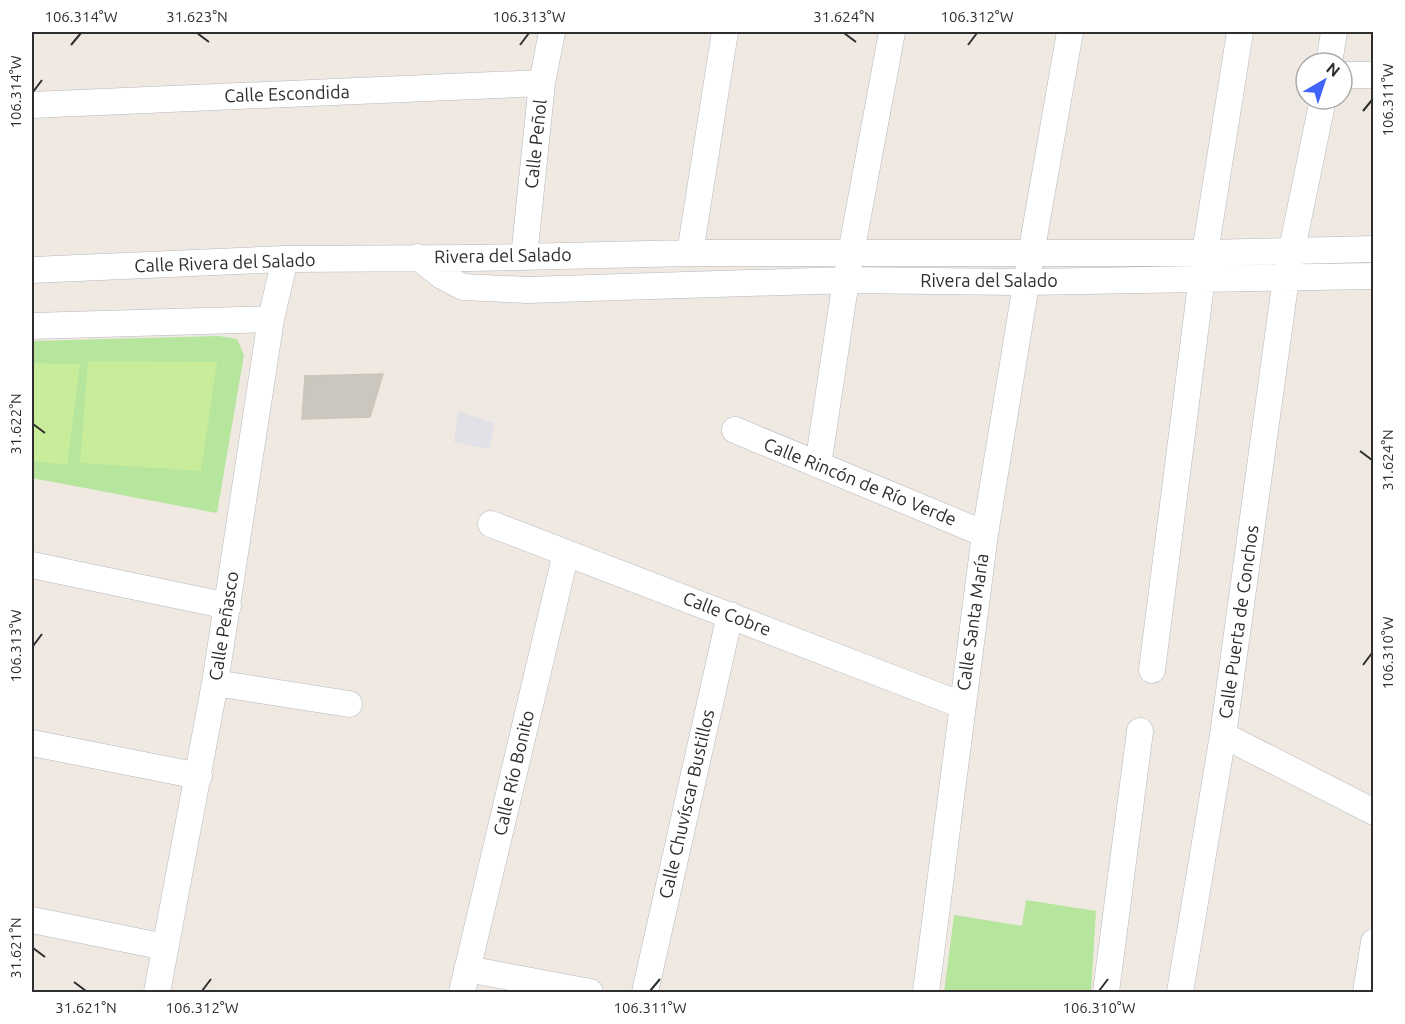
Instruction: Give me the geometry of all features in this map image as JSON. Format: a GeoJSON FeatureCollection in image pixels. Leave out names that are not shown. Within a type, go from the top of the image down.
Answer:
{"type":"FeatureCollection","features":[{"type":"Feature","properties":{"kind":"street","name":"Calle Peñol"},"geometry":{"type":"LineString","coordinates":[[524,256],[542,83],[552,32]]}},
{"type":"Feature","properties":{"kind":"street"},"geometry":{"type":"LineString","coordinates":[[690,253],[725,32]]}},
{"type":"Feature","properties":{"kind":"street"},"geometry":{"type":"LineString","coordinates":[[818,465],[846,280],[892,32]]}},
{"type":"Feature","properties":{"kind":"street","name":"Calle Santa María"},"geometry":{"type":"LineString","coordinates":[[926,993],[985,534],[1070,32]]}},
{"type":"Feature","properties":{"kind":"street"},"geometry":{"type":"LineString","coordinates":[[1152,670],[1205,253],[1240,32]]}},
{"type":"Feature","properties":{"kind":"street"},"geometry":{"type":"LineString","coordinates":[[1331,51],[1335,32]]}},
{"type":"Feature","properties":{"kind":"street"},"geometry":{"type":"LineString","coordinates":[[1354,75],[1374,75]]}},
{"type":"Feature","properties":{"kind":"street","name":"Calle Escondida"},"geometry":{"type":"LineString","coordinates":[[32,105],[542,83]]}},
{"type":"Feature","properties":{"kind":"street","name":"Calle Puerta de Conchos"},"geometry":{"type":"LineString","coordinates":[[1180,993],[1223,735],[1286,278],[1321,111]]}},
{"type":"Feature","properties":{"kind":"street","name":"Rivera del Salado"},"geometry":{"type":"LineString","coordinates":[[418,257],[690,253],[1205,253],[1374,249]]}},
{"type":"Feature","properties":{"kind":"street","name":"Rivera del Salado"},"geometry":{"type":"LineString","coordinates":[[418,257],[453,283],[463,287],[527,290],[846,280],[1027,282],[1374,276]]}},
{"type":"Feature","properties":{"kind":"street","name":"Calle Rivera del Salado"},"geometry":{"type":"LineString","coordinates":[[32,270],[285,259],[418,257]]}},
{"type":"Feature","properties":{"kind":"street","name":"Calle Peñasco"},"geometry":{"type":"LineString","coordinates":[[157,993],[199,776],[228,606],[272,319],[285,259]]}},
{"type":"Feature","properties":{"kind":"street"},"geometry":{"type":"LineString","coordinates":[[32,326],[272,319]]}},
{"type":"Feature","properties":{"kind":"street","name":"Calle Rincón de Río Verde"},"geometry":{"type":"LineString","coordinates":[[735,430],[985,534]]}},
{"type":"Feature","properties":{"kind":"street","name":"Calle Cobre"},"geometry":{"type":"LineString","coordinates":[[491,524],[962,705]]}},
{"type":"Feature","properties":{"kind":"street","name":"Calle Río Bonito"},"geometry":{"type":"LineString","coordinates":[[465,981],[566,552]]}},
{"type":"Feature","properties":{"kind":"street"},"geometry":{"type":"LineString","coordinates":[[32,566],[228,606]]}},
{"type":"Feature","properties":{"kind":"street","name":"Calle Chuvíscar Bustillos"},"geometry":{"type":"LineString","coordinates":[[645,993],[730,615]]}},
{"type":"Feature","properties":{"kind":"street"},"geometry":{"type":"LineString","coordinates":[[215,683],[350,704]]}},
{"type":"Feature","properties":{"kind":"street"},"geometry":{"type":"LineString","coordinates":[[1106,993],[1140,731]]}},
{"type":"Feature","properties":{"kind":"street"},"geometry":{"type":"LineString","coordinates":[[1223,735],[1374,812]]}},
{"type":"Feature","properties":{"kind":"street"},"geometry":{"type":"LineString","coordinates":[[32,743],[199,776]]}},
{"type":"Feature","properties":{"kind":"street"},"geometry":{"type":"LineString","coordinates":[[32,920],[165,947]]}},
{"type":"Feature","properties":{"kind":"street"},"geometry":{"type":"LineString","coordinates":[[1366,993],[1374,942]]}},
{"type":"Feature","properties":{"kind":"street"},"geometry":{"type":"LineString","coordinates":[[465,981],[590,993]]}},
{"type":"Feature","properties":{"kind":"shaded area"},"geometry":{"type":"Polygon","coordinates":[[[458,411],[495,423],[489,449],[454,442],[458,411]]]}},
{"type":"Feature","properties":{"kind":"green space"},"geometry":{"type":"Polygon","coordinates":[[[219,336],[237,339],[244,355],[217,513],[32,478],[32,341],[219,336]]]}},
{"type":"Feature","properties":{"kind":"green space"},"geometry":{"type":"Polygon","coordinates":[[[88,361],[217,362],[201,471],[80,463],[88,361]]]}},
{"type":"Feature","properties":{"kind":"green space"},"geometry":{"type":"Polygon","coordinates":[[[32,363],[80,364],[67,465],[32,461],[32,363]]]}},
{"type":"Feature","properties":{"kind":"green space"},"geometry":{"type":"Polygon","coordinates":[[[1026,900],[1096,911],[1091,992],[944,992],[954,915],[1022,926],[1026,900]]]}},
{"type":"Feature","properties":{"kind":"building"},"geometry":{"type":"Polygon","coordinates":[[[383,374],[370,417],[302,419],[305,376],[383,374]]]}}]}
